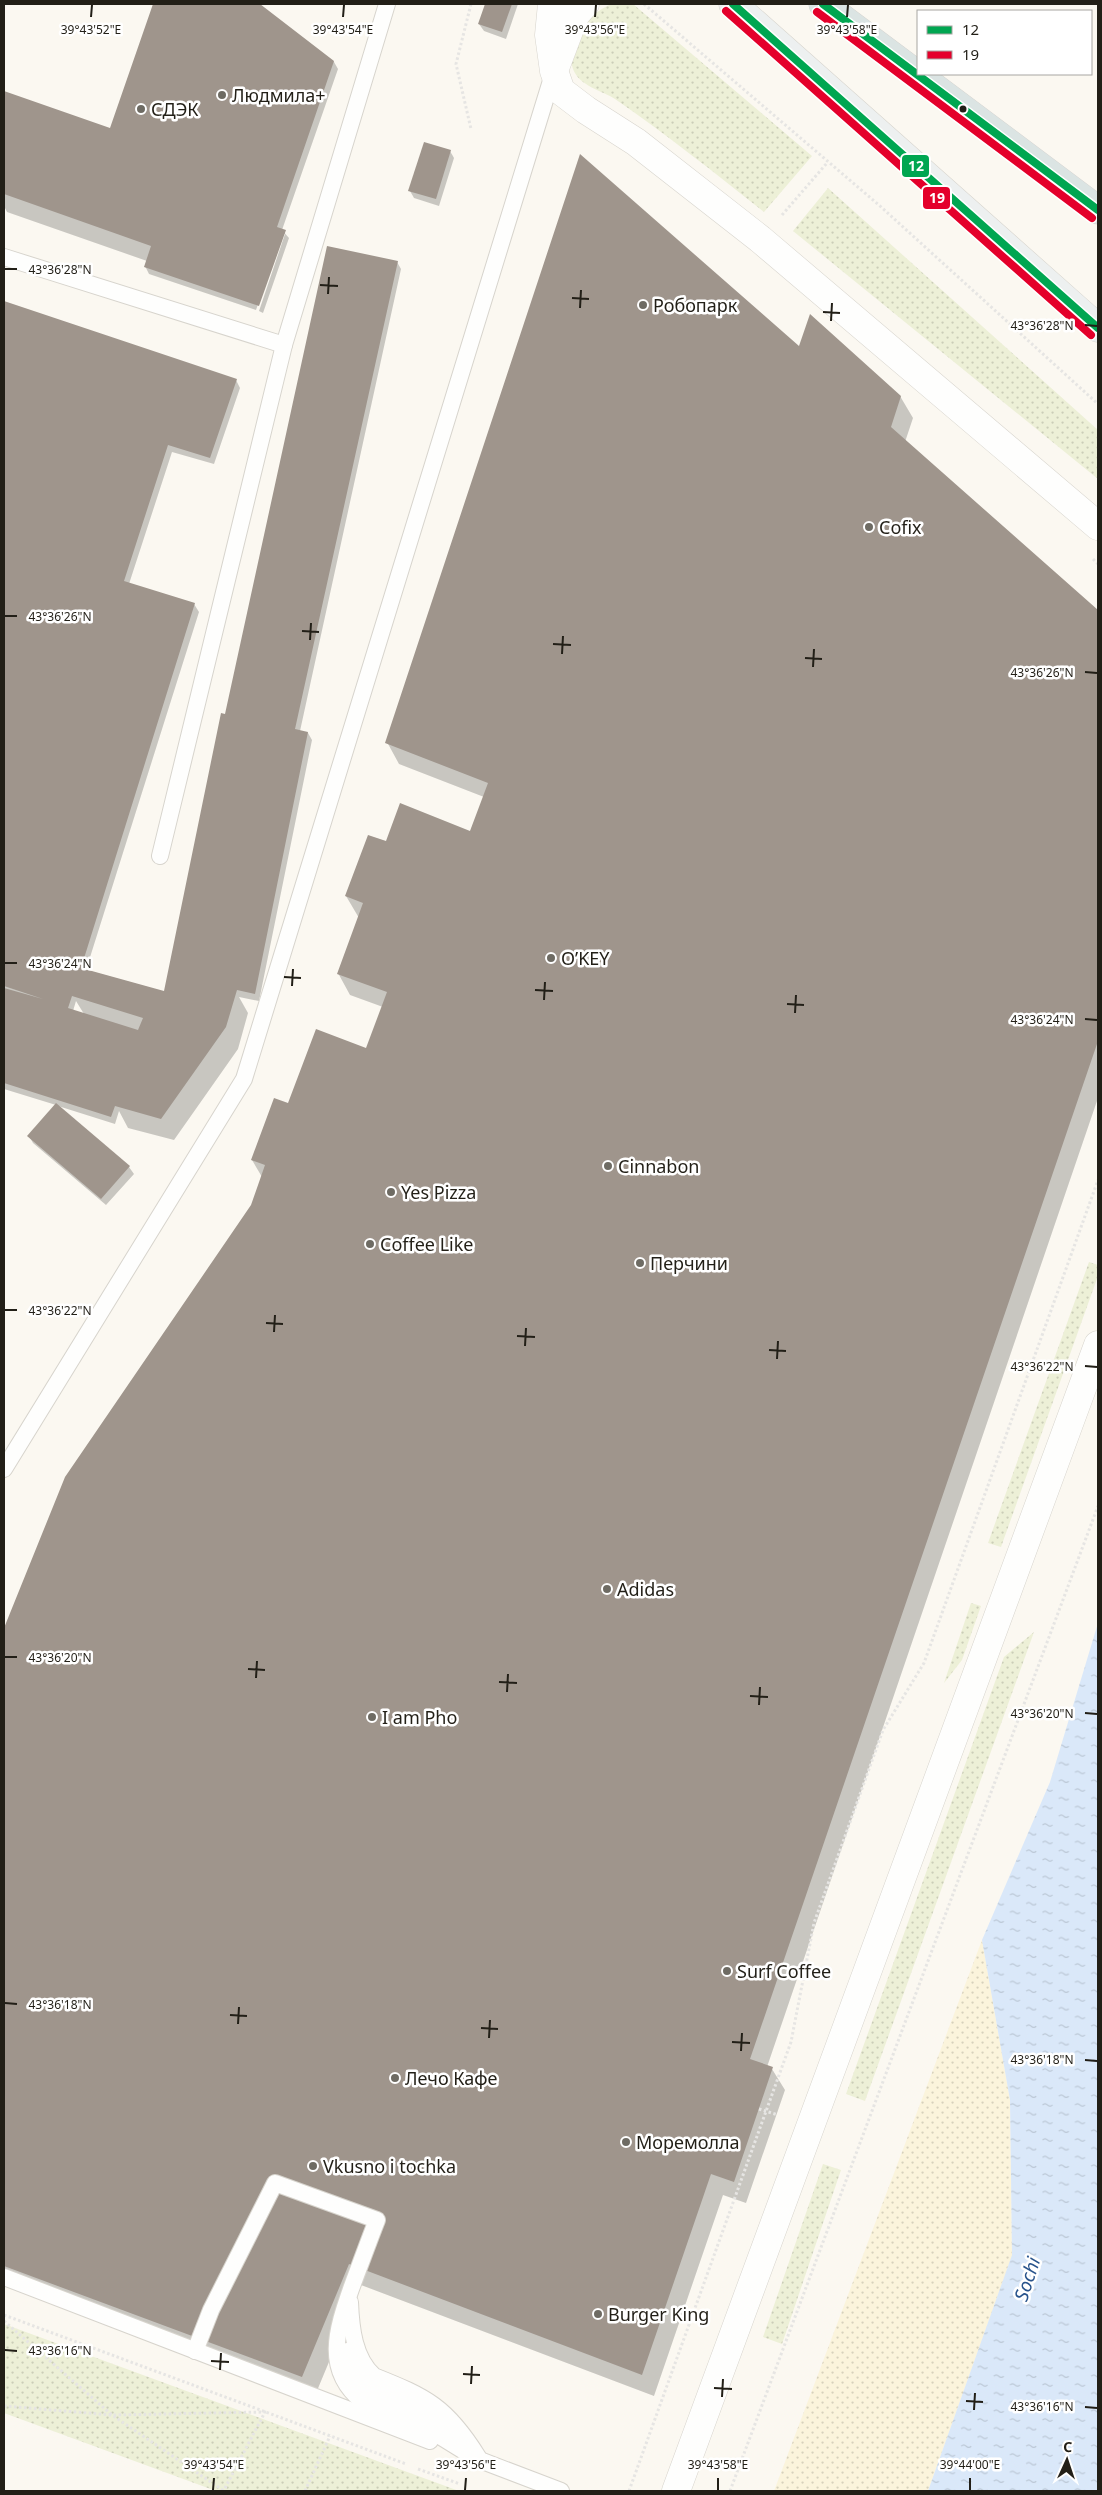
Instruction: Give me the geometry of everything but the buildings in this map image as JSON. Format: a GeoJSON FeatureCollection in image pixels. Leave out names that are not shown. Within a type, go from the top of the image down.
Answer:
{"type":"FeatureCollection","features":[{"type":"Feature","properties":{"kind":"main road"},"geometry":{"type":"LineString","coordinates":[[824,4],[917,74]]}},
{"type":"Feature","properties":{"kind":"main road"},"geometry":{"type":"LineString","coordinates":[[734,5],[1098,328]]}},
{"type":"Feature","properties":{"kind":"main road"},"geometry":{"type":"LineString","coordinates":[[918,75],[1098,210]]}},
{"type":"Feature","properties":{"kind":"street"},"geometry":{"type":"LineString","coordinates":[[552,4],[549,35],[554,71],[561,91],[636,142],[760,239],[1098,526]]}},
{"type":"Feature","properties":{"kind":"street"},"geometry":{"type":"LineString","coordinates":[[554,71],[575,15],[585,4]]}},
{"type":"Feature","properties":{"kind":"street"},"geometry":{"type":"LineString","coordinates":[[676,2491],[1098,1345]]}},
{"type":"Feature","properties":{"kind":"lane"},"geometry":{"type":"LineString","coordinates":[[160,856],[284,345],[388,4]]}},
{"type":"Feature","properties":{"kind":"lane"},"geometry":{"type":"LineString","coordinates":[[4,1469],[244,1079],[554,71]]}},
{"type":"Feature","properties":{"kind":"lane"},"geometry":{"type":"LineString","coordinates":[[4,257],[284,345]]}},
{"type":"Feature","properties":{"kind":"lane"},"geometry":{"type":"LineString","coordinates":[[195,2351],[211,2310],[275,2183],[378,2220],[339,2323],[337,2356],[342,2378],[354,2395],[363,2402],[433,2432],[480,2460]]}},
{"type":"Feature","properties":{"kind":"lane"},"geometry":{"type":"LineString","coordinates":[[4,2278],[561,2491]]}},
{"type":"Feature","properties":{"kind":"lane"},"geometry":{"type":"LineString","coordinates":[[349,2295],[354,2338],[367,2370],[374,2376],[428,2400],[448,2415],[465,2435],[480,2460]]}},
{"type":"Feature","properties":{"kind":"path"},"geometry":{"type":"LineString","coordinates":[[471,4],[456,64],[471,130]]}},
{"type":"Feature","properties":{"kind":"path"},"geometry":{"type":"LineString","coordinates":[[644,4],[827,163],[880,206],[1098,404]]}},
{"type":"Feature","properties":{"kind":"path"},"geometry":{"type":"LineString","coordinates":[[760,239],[827,163]]}},
{"type":"Feature","properties":{"kind":"path"},"geometry":{"type":"LineString","coordinates":[[629,2491],[791,2042],[814,1924],[883,1730],[924,1663],[1098,1180]]}},
{"type":"Feature","properties":{"kind":"path"},"geometry":{"type":"LineString","coordinates":[[730,2491],[1098,1506]]}},
{"type":"Feature","properties":{"kind":"path"},"geometry":{"type":"LineString","coordinates":[[758,2109],[781,2116]]}},
{"type":"Feature","properties":{"kind":"path"},"geometry":{"type":"LineString","coordinates":[[4,2315],[462,2485]]}},
{"type":"Feature","properties":{"kind":"path"},"geometry":{"type":"LineString","coordinates":[[4,2321],[112,2415],[224,2490],[265,2412]]}},
{"type":"Feature","properties":{"kind":"path"},"geometry":{"type":"LineString","coordinates":[[4,2406],[112,2415],[265,2412]]}},
{"type":"Feature","properties":{"kind":"path"},"geometry":{"type":"LineString","coordinates":[[305,2491],[330,2436]]}},
{"type":"Feature","properties":{"kind":"green space"},"geometry":{"type":"Polygon","coordinates":[[[612,4],[633,4],[812,156],[764,212],[653,126],[615,99],[586,84],[576,75],[571,59],[575,39],[587,21],[603,8],[612,4]]]}},
{"type":"Feature","properties":{"kind":"green space"},"geometry":{"type":"Polygon","coordinates":[[[828,188],[1098,430],[1098,479],[793,231],[828,188]]]}},
{"type":"Feature","properties":{"kind":"green space"},"geometry":{"type":"Polygon","coordinates":[[[1089,1262],[1098,1265],[1098,1276],[1001,1547],[988,1543],[1089,1262]]]}},
{"type":"Feature","properties":{"kind":"green space"},"geometry":{"type":"Polygon","coordinates":[[[971,1603],[981,1606],[962,1660],[944,1683],[971,1603]]]}},
{"type":"Feature","properties":{"kind":"green space"},"geometry":{"type":"Polygon","coordinates":[[[1034,1632],[865,2101],[846,2094],[1004,1657],[1034,1632]]]}},
{"type":"Feature","properties":{"kind":"green space"},"geometry":{"type":"Polygon","coordinates":[[[823,2164],[841,2170],[782,2344],[763,2337],[823,2164]]]}},
{"type":"Feature","properties":{"kind":"green space"},"geometry":{"type":"Polygon","coordinates":[[[4,2324],[459,2491],[216,2491],[4,2413],[4,2324]]]}},
{"type":"Feature","properties":{"kind":"sand"},"geometry":{"type":"Polygon","coordinates":[[[982,1940],[1010,2100],[1012,2256],[928,2491],[774,2491],[982,1940]]]}},
{"type":"Feature","properties":{"kind":"water","name":"Sochi"},"geometry":{"type":"Polygon","coordinates":[[[1098,1623],[1098,2491],[928,2491],[1012,2255],[1010,2100],[982,1940],[1050,1782],[1098,1623]]]}},
{"type":"Feature","properties":{"kind":"transit line","name":"12"},"geometry":{"type":"LineString","coordinates":[[733,4],[1098,328]]}},
{"type":"Feature","properties":{"kind":"transit line","name":"12"},"geometry":{"type":"LineString","coordinates":[[823,4],[917,74]]}},
{"type":"Feature","properties":{"kind":"transit line","name":"19"},"geometry":{"type":"LineString","coordinates":[[726,11],[1091,335]]}},
{"type":"Feature","properties":{"kind":"transit line","name":"19"},"geometry":{"type":"LineString","coordinates":[[817,12],[1092,218]]}},
{"type":"Feature","properties":{"kind":"transit line","name":"12"},"geometry":{"type":"LineString","coordinates":[[918,75],[1098,210]]}},
{"type":"Feature","properties":{"kind":"place","name":"Людмила+"},"geometry":{"type":"Point","coordinates":[222,95]}},
{"type":"Feature","properties":{"kind":"place","name":"СДЭК"},"geometry":{"type":"Point","coordinates":[141,109]}},
{"type":"Feature","properties":{"kind":"place","name":"Робопарк"},"geometry":{"type":"Point","coordinates":[643,305]}},
{"type":"Feature","properties":{"kind":"place","name":"Cofix"},"geometry":{"type":"Point","coordinates":[869,527]}},
{"type":"Feature","properties":{"kind":"place","name":"O’KEY"},"geometry":{"type":"Point","coordinates":[551,958]}},
{"type":"Feature","properties":{"kind":"place","name":"Cinnabon"},"geometry":{"type":"Point","coordinates":[608,1166]}},
{"type":"Feature","properties":{"kind":"place","name":"Yes Pizza"},"geometry":{"type":"Point","coordinates":[391,1192]}},
{"type":"Feature","properties":{"kind":"place","name":"Coffee Like"},"geometry":{"type":"Point","coordinates":[370,1244]}},
{"type":"Feature","properties":{"kind":"place","name":"Перчини"},"geometry":{"type":"Point","coordinates":[640,1263]}},
{"type":"Feature","properties":{"kind":"place","name":"Adidas"},"geometry":{"type":"Point","coordinates":[607,1589]}},
{"type":"Feature","properties":{"kind":"place","name":"I am Pho"},"geometry":{"type":"Point","coordinates":[372,1717]}},
{"type":"Feature","properties":{"kind":"place","name":"Surf Coffee"},"geometry":{"type":"Point","coordinates":[727,1971]}},
{"type":"Feature","properties":{"kind":"place","name":"Лечо Кафе"},"geometry":{"type":"Point","coordinates":[395,2078]}},
{"type":"Feature","properties":{"kind":"place","name":"Моремолла"},"geometry":{"type":"Point","coordinates":[626,2142]}},
{"type":"Feature","properties":{"kind":"place","name":"Vkusno i tochka"},"geometry":{"type":"Point","coordinates":[313,2166]}},
{"type":"Feature","properties":{"kind":"place","name":"Burger King"},"geometry":{"type":"Point","coordinates":[598,2314]}}]}
